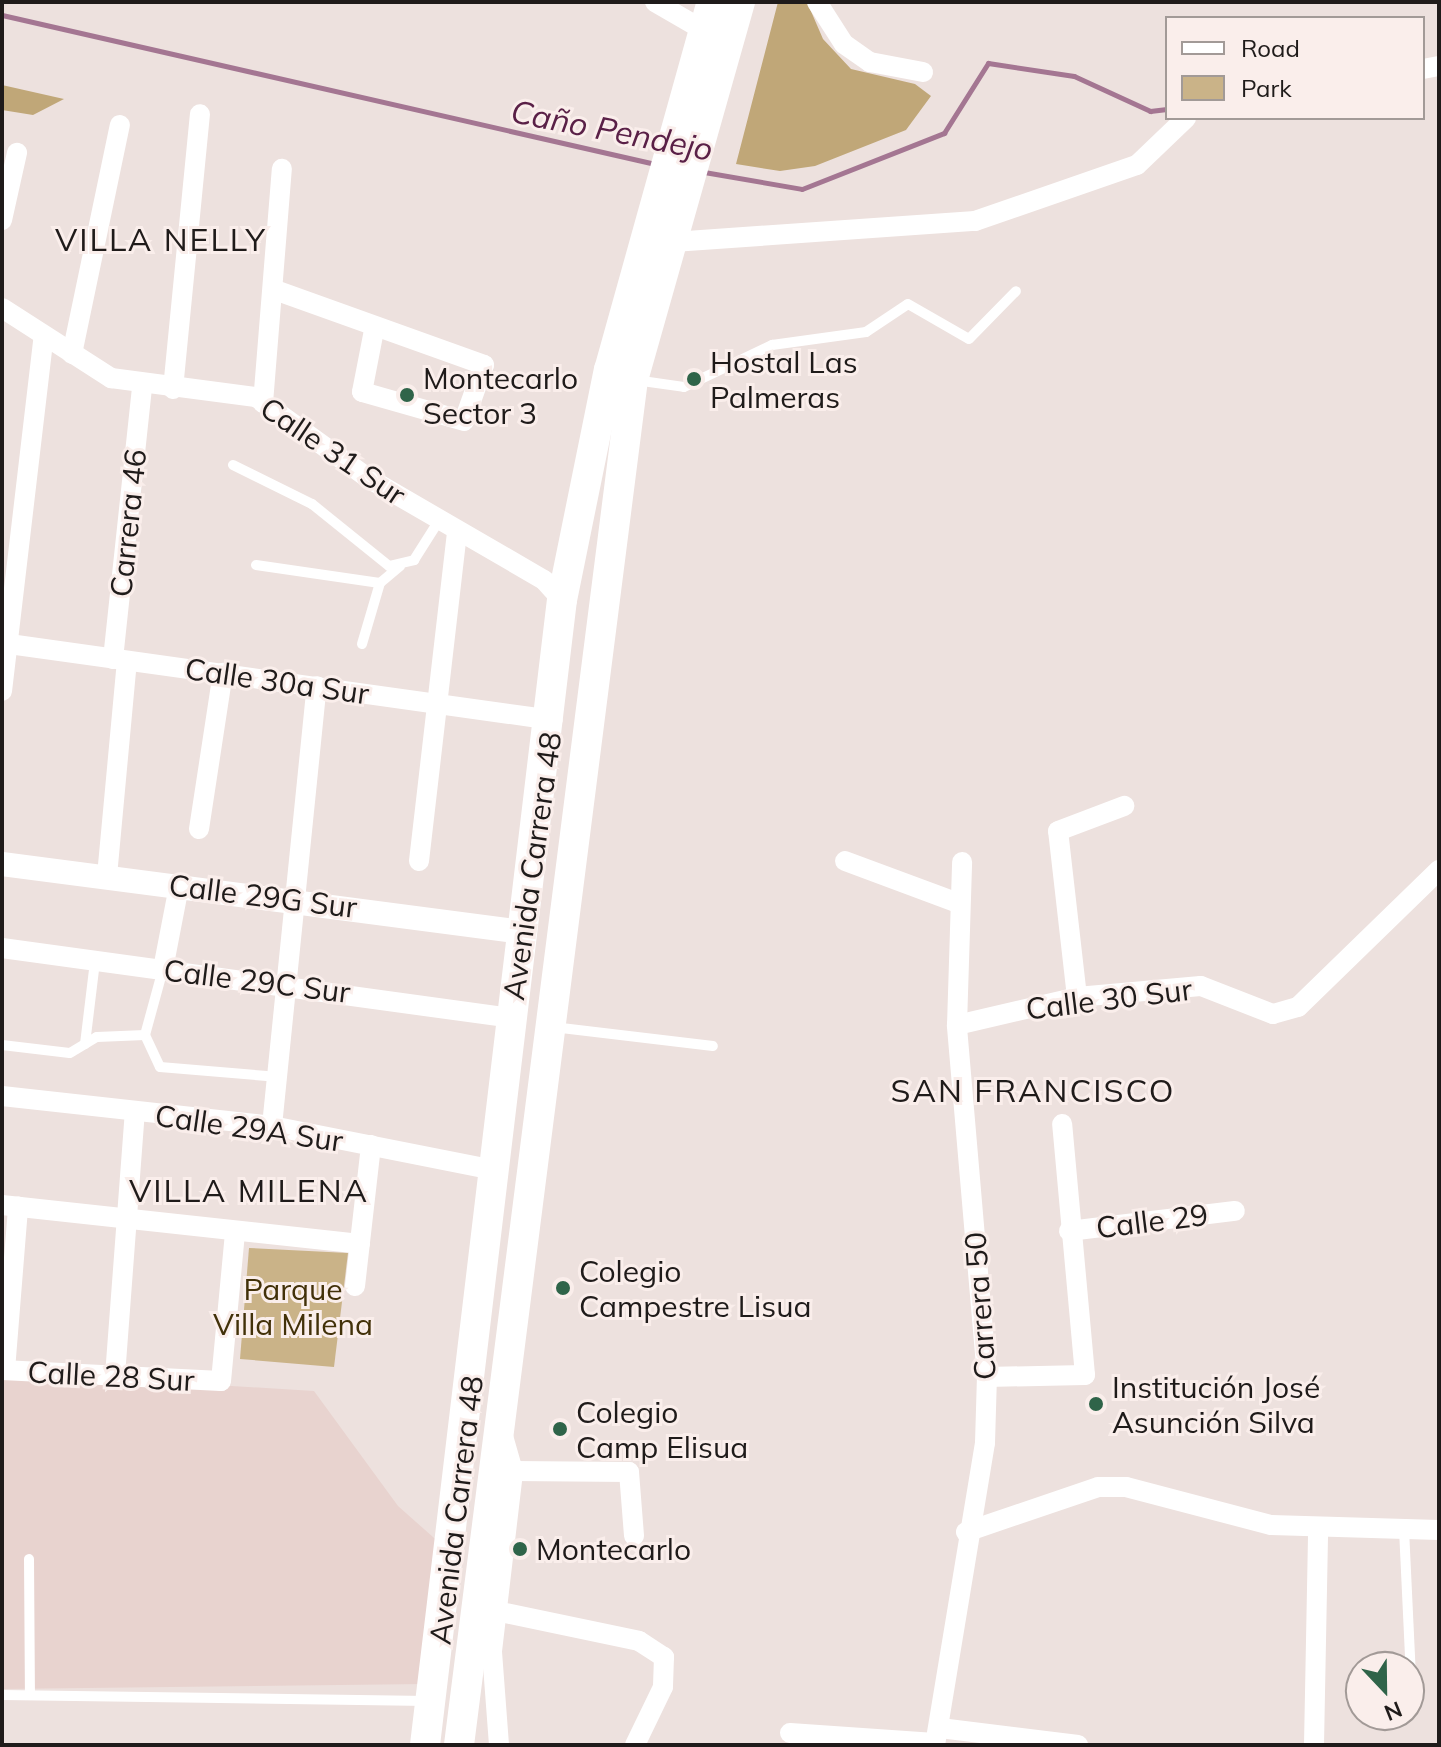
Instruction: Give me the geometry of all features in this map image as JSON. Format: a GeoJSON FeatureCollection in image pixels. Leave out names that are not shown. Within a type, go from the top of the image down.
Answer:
{"type":"FeatureCollection","features":[{"type":"Feature","properties":{"kind":"main road","name":"Avenida Carrera 48"},"geometry":{"type":"LineString","coordinates":[[459,1745],[501,1428],[547,1026],[633,380],[687,147],[712,2]]}},
{"type":"Feature","properties":{"kind":"main road","name":"Avenida Carrera 48"},"geometry":{"type":"LineString","coordinates":[[687,147],[740,2]]}},
{"type":"Feature","properties":{"kind":"main road","name":"Avenida Carrera 48"},"geometry":{"type":"LineString","coordinates":[[425,1745],[434,1702],[512,1018],[553,720],[562,600],[609,370],[667,231]]}},
{"type":"Feature","properties":{"kind":"street"},"geometry":{"type":"LineString","coordinates":[[655,2],[705,31]]}},
{"type":"Feature","properties":{"kind":"street"},"geometry":{"type":"LineString","coordinates":[[817,2],[844,44],[870,62],[923,72]]}},
{"type":"Feature","properties":{"kind":"street"},"geometry":{"type":"LineString","coordinates":[[173,389],[200,114]]}},
{"type":"Feature","properties":{"kind":"street"},"geometry":{"type":"LineString","coordinates":[[667,231],[975,221],[1137,165],[1184,120]]}},
{"type":"Feature","properties":{"kind":"street"},"geometry":{"type":"LineString","coordinates":[[72,354],[120,125]]}},
{"type":"Feature","properties":{"kind":"street"},"geometry":{"type":"LineString","coordinates":[[2,220],[17,153]]}},
{"type":"Feature","properties":{"kind":"street"},"geometry":{"type":"LineString","coordinates":[[263,403],[275,290],[282,169]]}},
{"type":"Feature","properties":{"kind":"street"},"geometry":{"type":"LineString","coordinates":[[275,290],[374,330],[484,365],[464,421],[358,386],[374,330]]}},
{"type":"Feature","properties":{"kind":"street","name":"Calle 31 Sur"},"geometry":{"type":"LineString","coordinates":[[2,308],[72,354],[142,387],[239,391],[263,403],[448,527],[544,580],[562,600]]}},
{"type":"Feature","properties":{"kind":"street"},"geometry":{"type":"LineString","coordinates":[[2,691],[4,644],[44,335]]}},
{"type":"Feature","properties":{"kind":"street","name":"Carrera 46"},"geometry":{"type":"LineString","coordinates":[[107,876],[120,660],[142,387]]}},
{"type":"Feature","properties":{"kind":"street"},"geometry":{"type":"LineString","coordinates":[[419,861],[448,527]]}},
{"type":"Feature","properties":{"kind":"street","name":"Calle 30a Sur"},"geometry":{"type":"LineString","coordinates":[[4,644],[553,720]]}},
{"type":"Feature","properties":{"kind":"street"},"geometry":{"type":"LineString","coordinates":[[199,829],[223,673]]}},
{"type":"Feature","properties":{"kind":"street"},"geometry":{"type":"LineString","coordinates":[[272,1126],[317,686]]}},
{"type":"Feature","properties":{"kind":"street"},"geometry":{"type":"LineString","coordinates":[[1077,997],[1058,831],[1124,806]]}},
{"type":"Feature","properties":{"kind":"street"},"geometry":{"type":"LineString","coordinates":[[845,861],[958,903]]}},
{"type":"Feature","properties":{"kind":"street","name":"Carrera 50"},"geometry":{"type":"LineString","coordinates":[[937,1739],[966,1532],[985,1443],[987,1377],[957,1025],[958,903],[962,862]]}},
{"type":"Feature","properties":{"kind":"street","name":"Calle 29G Sur"},"geometry":{"type":"LineString","coordinates":[[2,864],[297,898],[523,932]]}},
{"type":"Feature","properties":{"kind":"street","name":"Calle 30 Sur"},"geometry":{"type":"LineString","coordinates":[[957,1025],[1077,997],[1201,986],[1273,1014],[1298,1007],[1439,870]]}},
{"type":"Feature","properties":{"kind":"street"},"geometry":{"type":"LineString","coordinates":[[163,969],[179,886]]}},
{"type":"Feature","properties":{"kind":"street","name":"Calle 29C Sur"},"geometry":{"type":"LineString","coordinates":[[2,948],[288,983],[512,1018]]}},
{"type":"Feature","properties":{"kind":"street","name":"Calle 29A Sur"},"geometry":{"type":"LineString","coordinates":[[2,1096],[272,1126],[495,1170]]}},
{"type":"Feature","properties":{"kind":"street"},"geometry":{"type":"LineString","coordinates":[[115,1376],[135,1113]]}},
{"type":"Feature","properties":{"kind":"street"},"geometry":{"type":"LineString","coordinates":[[987,1377],[1085,1375],[1069,1231],[1062,1124]]}},
{"type":"Feature","properties":{"kind":"street"},"geometry":{"type":"LineString","coordinates":[[355,1286],[371,1145]]}},
{"type":"Feature","properties":{"kind":"street"},"geometry":{"type":"LineString","coordinates":[[3,1370],[10,1206],[126,1218],[235,1234],[360,1244]]}},
{"type":"Feature","properties":{"kind":"street","name":"Calle 29"},"geometry":{"type":"LineString","coordinates":[[1069,1231],[1235,1211]]}},
{"type":"Feature","properties":{"kind":"street","name":"Calle 28 Sur"},"geometry":{"type":"LineString","coordinates":[[3,1370],[221,1381],[235,1234]]}},
{"type":"Feature","properties":{"kind":"street"},"geometry":{"type":"LineString","coordinates":[[499,1745],[492,1718],[496,1611],[513,1471],[501,1428]]}},
{"type":"Feature","properties":{"kind":"street"},"geometry":{"type":"LineString","coordinates":[[513,1471],[629,1472],[634,1536]]}},
{"type":"Feature","properties":{"kind":"street"},"geometry":{"type":"LineString","coordinates":[[966,1532],[1098,1487],[1126,1487],[1271,1525],[1439,1530]]}},
{"type":"Feature","properties":{"kind":"street"},"geometry":{"type":"LineString","coordinates":[[1314,1745],[1318,1528]]}},
{"type":"Feature","properties":{"kind":"street"},"geometry":{"type":"LineString","coordinates":[[496,1611],[639,1641],[669,1663],[663,1687],[635,1745]]}},
{"type":"Feature","properties":{"kind":"street"},"geometry":{"type":"LineString","coordinates":[[790,1733],[1078,1745]]}},
{"type":"Feature","properties":{"kind":"lane"},"geometry":{"type":"LineString","coordinates":[[633,380],[684,387],[759,349],[866,332],[908,304],[969,339],[1016,291]]}},
{"type":"Feature","properties":{"kind":"lane"},"geometry":{"type":"LineString","coordinates":[[233,465],[312,504],[389,566],[400,566]]}},
{"type":"Feature","properties":{"kind":"lane"},"geometry":{"type":"LineString","coordinates":[[362,644],[380,583],[400,566],[414,560],[448,527]]}},
{"type":"Feature","properties":{"kind":"lane"},"geometry":{"type":"LineString","coordinates":[[256,565],[380,583]]}},
{"type":"Feature","properties":{"kind":"lane"},"geometry":{"type":"LineString","coordinates":[[163,969],[145,1035],[160,1067],[267,1076]]}},
{"type":"Feature","properties":{"kind":"lane"},"geometry":{"type":"LineString","coordinates":[[85,1044],[94,970]]}},
{"type":"Feature","properties":{"kind":"lane"},"geometry":{"type":"LineString","coordinates":[[547,1026],[713,1046]]}},
{"type":"Feature","properties":{"kind":"lane"},"geometry":{"type":"LineString","coordinates":[[2,1045],[70,1053],[103,1035],[145,1035]]}},
{"type":"Feature","properties":{"kind":"lane"},"geometry":{"type":"LineString","coordinates":[[1404,1529],[1410,1651]]}},
{"type":"Feature","properties":{"kind":"lane"},"geometry":{"type":"LineString","coordinates":[[29,1559],[30,1693]]}},
{"type":"Feature","properties":{"kind":"lane"},"geometry":{"type":"LineString","coordinates":[[2,1695],[30,1693],[434,1702]]}},
{"type":"Feature","properties":{"kind":"shaded area"},"geometry":{"type":"Polygon","coordinates":[[[778,2],[807,2],[823,39],[851,69],[915,84],[931,96],[906,130],[815,166],[780,171],[736,164],[778,2]]]}},
{"type":"Feature","properties":{"kind":"shaded area"},"geometry":{"type":"Polygon","coordinates":[[[2,85],[64,99],[33,115],[2,110],[2,85]]]}},
{"type":"Feature","properties":{"kind":"shaded area"},"geometry":{"type":"Polygon","coordinates":[[[2,1372],[314,1391],[398,1506],[442,1545],[425,1684],[2,1689],[2,1372]]]}},
{"type":"Feature","properties":{"kind":"green space","name":"Parque Villa Milena"},"geometry":{"type":"Polygon","coordinates":[[[249,1248],[348,1253],[334,1367],[240,1359],[249,1248]]]}},
{"type":"Feature","properties":{"kind":"waterway","name":"Caño Pendejo"},"geometry":{"type":"LineString","coordinates":[[2,15],[655,164]]}},
{"type":"Feature","properties":{"kind":"waterway","name":"Caño Pendejo"},"geometry":{"type":"LineString","coordinates":[[704,172],[802,189],[944,133],[988,63],[1074,76],[1150,111],[1165,109]]}},
{"type":"Feature","properties":{"kind":"place","name":"Hostal Las Palmeras"},"geometry":{"type":"Point","coordinates":[694,379]}},
{"type":"Feature","properties":{"kind":"place","name":"Montecarlo Sector 3"},"geometry":{"type":"Point","coordinates":[407,395]}},
{"type":"Feature","properties":{"kind":"place","name":"Colegio Campestre Lisua"},"geometry":{"type":"Point","coordinates":[563,1288]}},
{"type":"Feature","properties":{"kind":"place","name":"Institución José Asunción Silva"},"geometry":{"type":"Point","coordinates":[1096,1404]}},
{"type":"Feature","properties":{"kind":"place","name":"Colegio Camp Elisua"},"geometry":{"type":"Point","coordinates":[560,1429]}},
{"type":"Feature","properties":{"kind":"place","name":"Montecarlo"},"geometry":{"type":"Point","coordinates":[520,1549]}},
{"type":"Feature","properties":{"kind":"district","name":"VILLA NELLY"},"geometry":{"type":"Point","coordinates":[161,239]}},
{"type":"Feature","properties":{"kind":"district","name":"SAN FRANCISCO"},"geometry":{"type":"Point","coordinates":[1033,1090]}},
{"type":"Feature","properties":{"kind":"district","name":"VILLA MILENA"},"geometry":{"type":"Point","coordinates":[249,1190]}}]}
